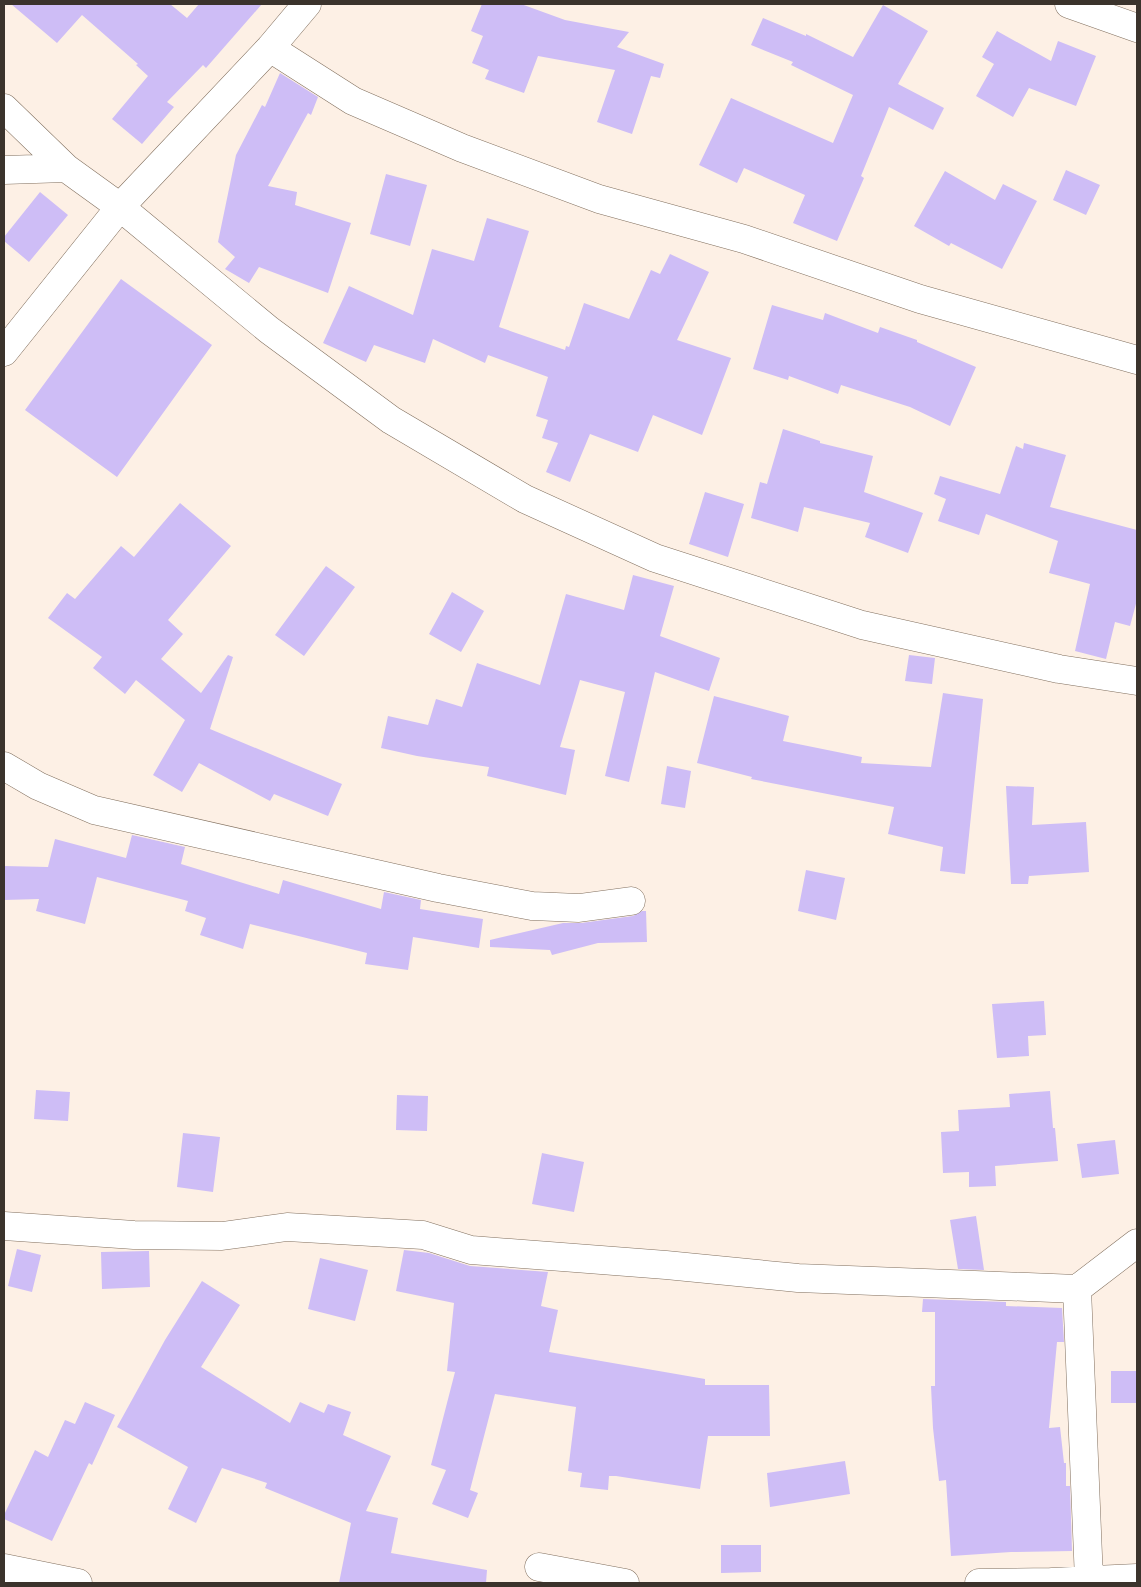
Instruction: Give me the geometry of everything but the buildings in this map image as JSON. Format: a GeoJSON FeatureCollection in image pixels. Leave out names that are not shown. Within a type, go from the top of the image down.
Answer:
{"type":"FeatureCollection","features":[{"type":"Feature","properties":{"kind":"street"},"geometry":{"type":"LineString","coordinates":[[4,352],[120,207],[270,48],[306,4]]}},
{"type":"Feature","properties":{"kind":"street"},"geometry":{"type":"LineString","coordinates":[[1070,4],[1137,28]]}},
{"type":"Feature","properties":{"kind":"street"},"geometry":{"type":"LineString","coordinates":[[270,48],[353,101],[462,148],[599,199],[744,239],[920,299],[1137,360]]}},
{"type":"Feature","properties":{"kind":"street"},"geometry":{"type":"LineString","coordinates":[[4,108],[66,168],[120,207],[269,330],[391,420],[525,498],[655,558],[862,625],[1060,669],[1137,681]]}},
{"type":"Feature","properties":{"kind":"street"},"geometry":{"type":"LineString","coordinates":[[4,170],[66,168]]}},
{"type":"Feature","properties":{"kind":"street"},"geometry":{"type":"LineString","coordinates":[[4,766],[38,786],[94,810],[438,888],[532,906],[579,908],[632,900]]}},
{"type":"Feature","properties":{"kind":"street"},"geometry":{"type":"LineString","coordinates":[[4,1226],[134,1235],[222,1236],[287,1227],[423,1235],[471,1250],[666,1264],[798,1278],[1077,1289],[1137,1243]]}},
{"type":"Feature","properties":{"kind":"street"},"geometry":{"type":"LineString","coordinates":[[1077,1289],[1089,1580]]}},
{"type":"Feature","properties":{"kind":"street"},"geometry":{"type":"LineString","coordinates":[[539,1567],[625,1583]]}},
{"type":"Feature","properties":{"kind":"street"},"geometry":{"type":"LineString","coordinates":[[4,1568],[78,1583]]}},
{"type":"Feature","properties":{"kind":"street"},"geometry":{"type":"LineString","coordinates":[[979,1583],[1137,1578]]}}]}
